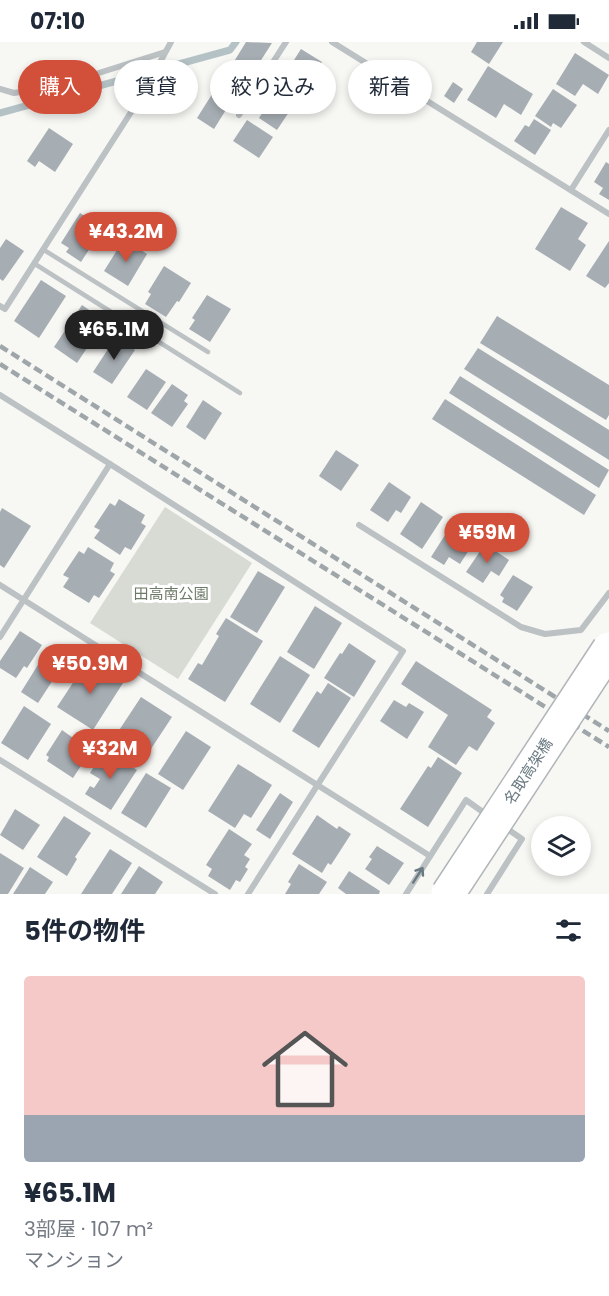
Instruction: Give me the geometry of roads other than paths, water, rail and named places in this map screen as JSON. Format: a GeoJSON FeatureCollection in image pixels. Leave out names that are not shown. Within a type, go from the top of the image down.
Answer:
{"type":"FeatureCollection","features":[{"type":"Feature","properties":{"kind":"main road","name":"名取高架橋"},"geometry":{"type":"LineString","coordinates":[[448,894],[609,649]]}},
{"type":"Feature","properties":{"kind":"street"},"geometry":{"type":"LineString","coordinates":[[0,306],[5,309],[35,264],[171,42]]}},
{"type":"Feature","properties":{"kind":"street"},"geometry":{"type":"LineString","coordinates":[[239,115],[286,42]]}},
{"type":"Feature","properties":{"kind":"street"},"geometry":{"type":"LineString","coordinates":[[332,42],[609,214]]}},
{"type":"Feature","properties":{"kind":"street"},"geometry":{"type":"LineString","coordinates":[[584,42],[609,58]]}},
{"type":"Feature","properties":{"kind":"street"},"geometry":{"type":"LineString","coordinates":[[0,89],[14,93],[61,85],[165,52]]}},
{"type":"Feature","properties":{"kind":"street"},"geometry":{"type":"LineString","coordinates":[[571,190],[609,130]]}},
{"type":"Feature","properties":{"kind":"street"},"geometry":{"type":"LineString","coordinates":[[0,395],[403,651],[248,894]]}},
{"type":"Feature","properties":{"kind":"street"},"geometry":{"type":"LineString","coordinates":[[0,637],[110,464]]}},
{"type":"Feature","properties":{"kind":"street"},"geometry":{"type":"LineString","coordinates":[[359,525],[521,627],[545,634],[581,630],[609,593]]}},
{"type":"Feature","properties":{"kind":"street"},"geometry":{"type":"LineString","coordinates":[[0,585],[430,856]]}},
{"type":"Feature","properties":{"kind":"street"},"geometry":{"type":"LineString","coordinates":[[0,760],[215,894]]}},
{"type":"Feature","properties":{"kind":"street"},"geometry":{"type":"LineString","coordinates":[[406,894],[466,800],[522,839],[487,894]]}},
{"type":"Feature","properties":{"kind":"lane"},"geometry":{"type":"LineString","coordinates":[[44,250],[208,352]]}},
{"type":"Feature","properties":{"kind":"lane"},"geometry":{"type":"LineString","coordinates":[[35,264],[240,393]]}},
{"type":"Feature","properties":{"kind":"waterway"},"geometry":{"type":"LineString","coordinates":[[0,113],[230,50],[236,42]]}},
{"type":"Feature","properties":{"kind":"railway"},"geometry":{"type":"LineString","coordinates":[[0,346],[609,731]]}},
{"type":"Feature","properties":{"kind":"railway"},"geometry":{"type":"LineString","coordinates":[[0,364],[609,747]]}},
{"type":"Feature","properties":{"kind":"park label","name":"田高南公園"},"geometry":{"type":"Point","coordinates":[171,593]}}]}
